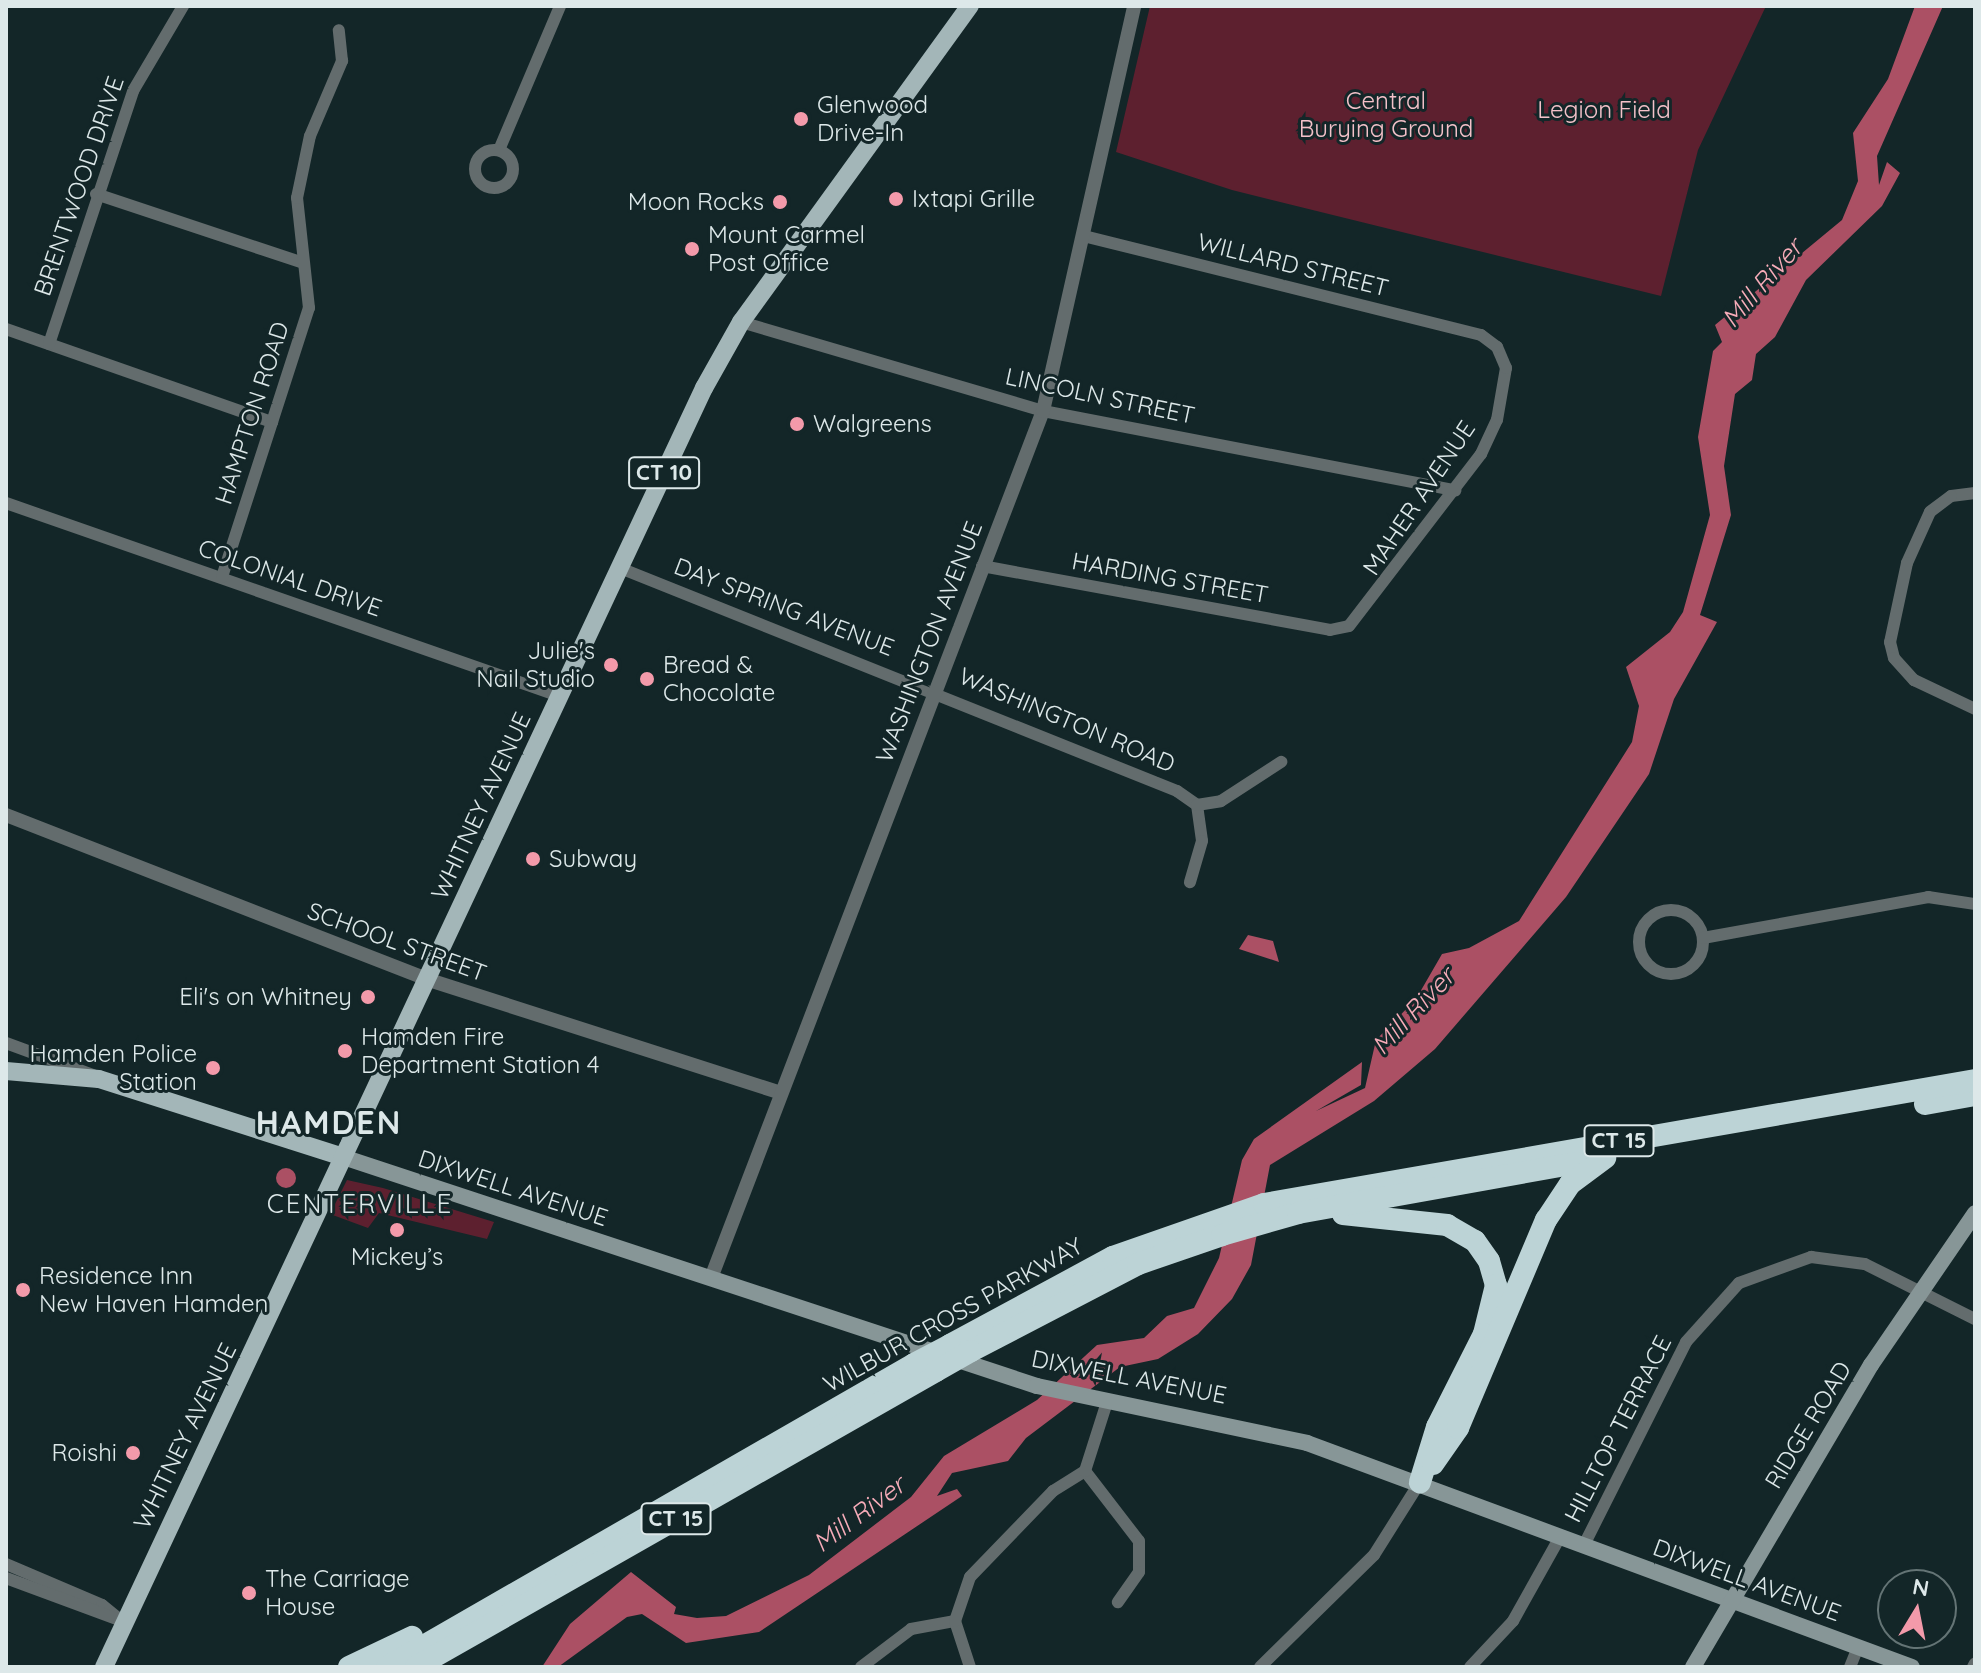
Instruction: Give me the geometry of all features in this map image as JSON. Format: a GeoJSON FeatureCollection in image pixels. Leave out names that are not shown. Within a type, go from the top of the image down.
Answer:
{"type":"FeatureCollection","features":[{"type":"Feature","properties":{"kind":"highway","name":"WILBUR CROSS PARKWAY"},"geometry":{"type":"LineString","coordinates":[[387,1667],[914,1364],[960,1348],[1224,1225],[1261,1214],[1975,1080]]}},
{"type":"Feature","properties":{"kind":"highway","name":"WILBUR CROSS PARKWAY"},"geometry":{"type":"LineString","coordinates":[[1261,1214],[1298,1213],[1975,1095]]}},
{"type":"Feature","properties":{"kind":"highway"},"geometry":{"type":"LineString","coordinates":[[1420,1482],[1458,1428],[1546,1220],[1570,1184],[1605,1158]]}},
{"type":"Feature","properties":{"kind":"highway"},"geometry":{"type":"LineString","coordinates":[[1298,1213],[1447,1225],[1475,1241],[1489,1261],[1496,1285],[1484,1334],[1437,1427],[1420,1482]]}},
{"type":"Feature","properties":{"kind":"highway","name":"WILBUR CROSS PARKWAY"},"geometry":{"type":"LineString","coordinates":[[416,1667],[936,1371],[960,1348]]}},
{"type":"Feature","properties":{"kind":"highway"},"geometry":{"type":"LineString","coordinates":[[349,1667],[423,1632],[459,1624]]}},
{"type":"Feature","properties":{"kind":"main road","name":"WHITNEY AVENUE"},"geometry":{"type":"LineString","coordinates":[[104,1667],[122,1621],[559,696],[741,322],[970,6]]}},
{"type":"Feature","properties":{"kind":"main road","name":"DIXWELL AVENUE"},"geometry":{"type":"LineString","coordinates":[[6,1071],[99,1079],[1045,1388],[1268,1431],[1420,1482],[1912,1667]]}},
{"type":"Feature","properties":{"kind":"main road","name":"RIDGE ROAD"},"geometry":{"type":"LineString","coordinates":[[1693,1667],[1921,1290],[1975,1213]]}},
{"type":"Feature","properties":{"kind":"street","name":"BRENTWOOD DRIVE"},"geometry":{"type":"LineString","coordinates":[[49,344],[96,194],[133,91],[183,6]]}},
{"type":"Feature","properties":{"kind":"street"},"geometry":{"type":"LineString","coordinates":[[499,150],[560,6]]}},
{"type":"Feature","properties":{"kind":"street","name":"WASHINGTON AVENUE"},"geometry":{"type":"LineString","coordinates":[[711,1278],[933,687],[1043,411],[1134,6]]}},
{"type":"Feature","properties":{"kind":"street","name":"HAMPTON ROAD"},"geometry":{"type":"LineString","coordinates":[[222,577],[309,308],[300,262],[297,198],[310,136],[342,61],[339,30]]}},
{"type":"Feature","properties":{"kind":"street"},"geometry":{"type":"LineString","coordinates":[[96,194],[300,262]]}},
{"type":"Feature","properties":{"kind":"street","name":"WILLARD STREET"},"geometry":{"type":"LineString","coordinates":[[1083,236],[1491,341]]}},
{"type":"Feature","properties":{"kind":"street","name":"LINCOLN STREET"},"geometry":{"type":"LineString","coordinates":[[741,322],[1043,411],[1455,490]]}},
{"type":"Feature","properties":{"kind":"street"},"geometry":{"type":"LineString","coordinates":[[6,329],[272,422]]}},
{"type":"Feature","properties":{"kind":"street","name":"MAHER AVENUE"},"geometry":{"type":"LineString","coordinates":[[1349,626],[1455,490],[1497,420],[1506,368],[1491,341]]}},
{"type":"Feature","properties":{"kind":"street"},"geometry":{"type":"LineString","coordinates":[[1975,493],[1939,503],[1921,529],[1890,642],[1894,658],[1914,680],[1975,709]]}},
{"type":"Feature","properties":{"kind":"street","name":"COLONIAL DRIVE"},"geometry":{"type":"LineString","coordinates":[[6,503],[559,696]]}},
{"type":"Feature","properties":{"kind":"street","name":"HARDING STREET"},"geometry":{"type":"LineString","coordinates":[[982,566],[1330,630],[1349,626]]}},
{"type":"Feature","properties":{"kind":"street","name":"DAY SPRING AVENUE"},"geometry":{"type":"LineString","coordinates":[[620,568],[933,687]]}},
{"type":"Feature","properties":{"kind":"street","name":"WASHINGTON ROAD"},"geometry":{"type":"LineString","coordinates":[[933,687],[1152,777],[1197,805]]}},
{"type":"Feature","properties":{"kind":"street"},"geometry":{"type":"LineString","coordinates":[[1190,882],[1202,841],[1197,805],[1221,801],[1281,762]]}},
{"type":"Feature","properties":{"kind":"street","name":"SCHOOL STREET"},"geometry":{"type":"LineString","coordinates":[[6,815],[426,979],[779,1092]]}},
{"type":"Feature","properties":{"kind":"street"},"geometry":{"type":"LineString","coordinates":[[1703,938],[1928,897],[1975,904]]}},
{"type":"Feature","properties":{"kind":"street"},"geometry":{"type":"LineString","coordinates":[[1669,911],[1695,921],[1703,938],[1696,963],[1676,974],[1651,967],[1640,943],[1645,925],[1669,911]]}},
{"type":"Feature","properties":{"kind":"street"},"geometry":{"type":"LineString","coordinates":[[6,1043],[99,1079]]}},
{"type":"Feature","properties":{"kind":"street","name":"HILLTOP TERRACE"},"geometry":{"type":"LineString","coordinates":[[1584,1545],[1686,1342],[1739,1283],[1811,1257],[1865,1264],[1921,1290]]}},
{"type":"Feature","properties":{"kind":"street"},"geometry":{"type":"LineString","coordinates":[[1921,1290],[1975,1319]]}},
{"type":"Feature","properties":{"kind":"street"},"geometry":{"type":"LineString","coordinates":[[970,1667],[955,1621],[970,1577],[987,1553],[1085,1471],[1107,1402]]}},
{"type":"Feature","properties":{"kind":"street"},"geometry":{"type":"LineString","coordinates":[[1085,1471],[1139,1541],[1139,1572],[1118,1602]]}},
{"type":"Feature","properties":{"kind":"street"},"geometry":{"type":"LineString","coordinates":[[1260,1667],[1374,1555],[1420,1482]]}},
{"type":"Feature","properties":{"kind":"street"},"geometry":{"type":"LineString","coordinates":[[1470,1667],[1513,1621],[1560,1537]]}},
{"type":"Feature","properties":{"kind":"street"},"geometry":{"type":"LineString","coordinates":[[6,1564],[62,1595],[122,1621]]}},
{"type":"Feature","properties":{"kind":"street"},"geometry":{"type":"LineString","coordinates":[[6,1578],[62,1595]]}},
{"type":"Feature","properties":{"kind":"street"},"geometry":{"type":"LineString","coordinates":[[861,1667],[911,1629],[955,1621]]}},
{"type":"Feature","properties":{"kind":"street"},"geometry":{"type":"LineString","coordinates":[[1850,1667],[1858,1647]]}},
{"type":"Feature","properties":{"kind":"green space"},"geometry":{"type":"Polygon","coordinates":[[[1150,6],[1766,6],[1698,150],[1661,296],[1232,190],[1116,152],[1150,6]]]}},
{"type":"Feature","properties":{"kind":"green space"},"geometry":{"type":"Polygon","coordinates":[[[347,1180],[494,1222],[487,1239],[379,1213],[368,1228],[330,1214],[347,1180]]]}},
{"type":"Feature","properties":{"kind":"water","name":"Mill River"},"geometry":{"type":"Polygon","coordinates":[[[1915,6],[1943,6],[1877,156],[1879,185],[1887,162],[1900,173],[1882,206],[1806,280],[1775,337],[1756,354],[1752,380],[1735,394],[1724,466],[1731,515],[1700,615],[1717,622],[1674,699],[1649,774],[1566,897],[1435,1049],[1374,1101],[1270,1165],[1251,1265],[1232,1299],[1198,1334],[1158,1359],[1120,1367],[1026,1438],[1008,1461],[952,1473],[937,1496],[957,1489],[962,1496],[759,1632],[686,1643],[642,1614],[627,1617],[558,1667],[542,1667],[570,1624],[631,1572],[676,1607],[674,1614],[697,1618],[726,1616],[809,1575],[911,1497],[944,1456],[1037,1400],[1097,1345],[1144,1338],[1167,1316],[1194,1308],[1219,1258],[1242,1160],[1254,1139],[1362,1062],[1361,1085],[1316,1111],[1365,1088],[1376,1040],[1416,999],[1442,954],[1469,948],[1519,921],[1632,742],[1639,706],[1626,667],[1670,632],[1683,612],[1710,515],[1698,437],[1713,351],[1722,342],[1715,325],[1842,220],[1858,181],[1853,133],[1888,79],[1915,6]]]}},
{"type":"Feature","properties":{"kind":"water"},"geometry":{"type":"Polygon","coordinates":[[[1248,935],[1273,941],[1279,962],[1239,949],[1248,935]]]}},
{"type":"Feature","properties":{"kind":"water"},"geometry":{"type":"Polygon","coordinates":[[[286,1168],[293,1171],[296,1178],[293,1185],[286,1188],[279,1185],[276,1178],[279,1171],[286,1168]]]}},
{"type":"Feature","properties":{"kind":"place","name":"Glenwood Drive-In"},"geometry":{"type":"Point","coordinates":[801,119]}},
{"type":"Feature","properties":{"kind":"place","name":"Ixtapi Grille"},"geometry":{"type":"Point","coordinates":[896,199]}},
{"type":"Feature","properties":{"kind":"place","name":"Moon Rocks"},"geometry":{"type":"Point","coordinates":[780,202]}},
{"type":"Feature","properties":{"kind":"place","name":"Mount Carmel Post Office"},"geometry":{"type":"Point","coordinates":[692,249]}},
{"type":"Feature","properties":{"kind":"place","name":"Walgreens"},"geometry":{"type":"Point","coordinates":[797,424]}},
{"type":"Feature","properties":{"kind":"place","name":"Julie's Nail Studio"},"geometry":{"type":"Point","coordinates":[611,665]}},
{"type":"Feature","properties":{"kind":"place","name":"Bread & Chocolate"},"geometry":{"type":"Point","coordinates":[647,679]}},
{"type":"Feature","properties":{"kind":"place","name":"Subway"},"geometry":{"type":"Point","coordinates":[533,859]}},
{"type":"Feature","properties":{"kind":"place","name":"Eli's on Whitney"},"geometry":{"type":"Point","coordinates":[368,997]}},
{"type":"Feature","properties":{"kind":"place","name":"Hamden Fire Department Station 4"},"geometry":{"type":"Point","coordinates":[345,1051]}},
{"type":"Feature","properties":{"kind":"place","name":"Hamden Police Station"},"geometry":{"type":"Point","coordinates":[213,1068]}},
{"type":"Feature","properties":{"kind":"place","name":"Mickey’s"},"geometry":{"type":"Point","coordinates":[397,1230]}},
{"type":"Feature","properties":{"kind":"place","name":"Residence Inn New Haven Hamden"},"geometry":{"type":"Point","coordinates":[23,1290]}},
{"type":"Feature","properties":{"kind":"place","name":"Roishi"},"geometry":{"type":"Point","coordinates":[133,1453]}},
{"type":"Feature","properties":{"kind":"place","name":"The Carriage House"},"geometry":{"type":"Point","coordinates":[249,1593]}},
{"type":"Feature","properties":{"kind":"district","name":"HAMDEN"},"geometry":{"type":"Point","coordinates":[329,1122]}},
{"type":"Feature","properties":{"kind":"district","name":"CENTERVILLE"},"geometry":{"type":"Point","coordinates":[360,1204]}},
{"type":"Feature","properties":{"kind":"park label","name":"Legion Field"},"geometry":{"type":"Point","coordinates":[1604,110]}},
{"type":"Feature","properties":{"kind":"park label","name":"Central Burying Ground"},"geometry":{"type":"Point","coordinates":[1386,115]}}]}
